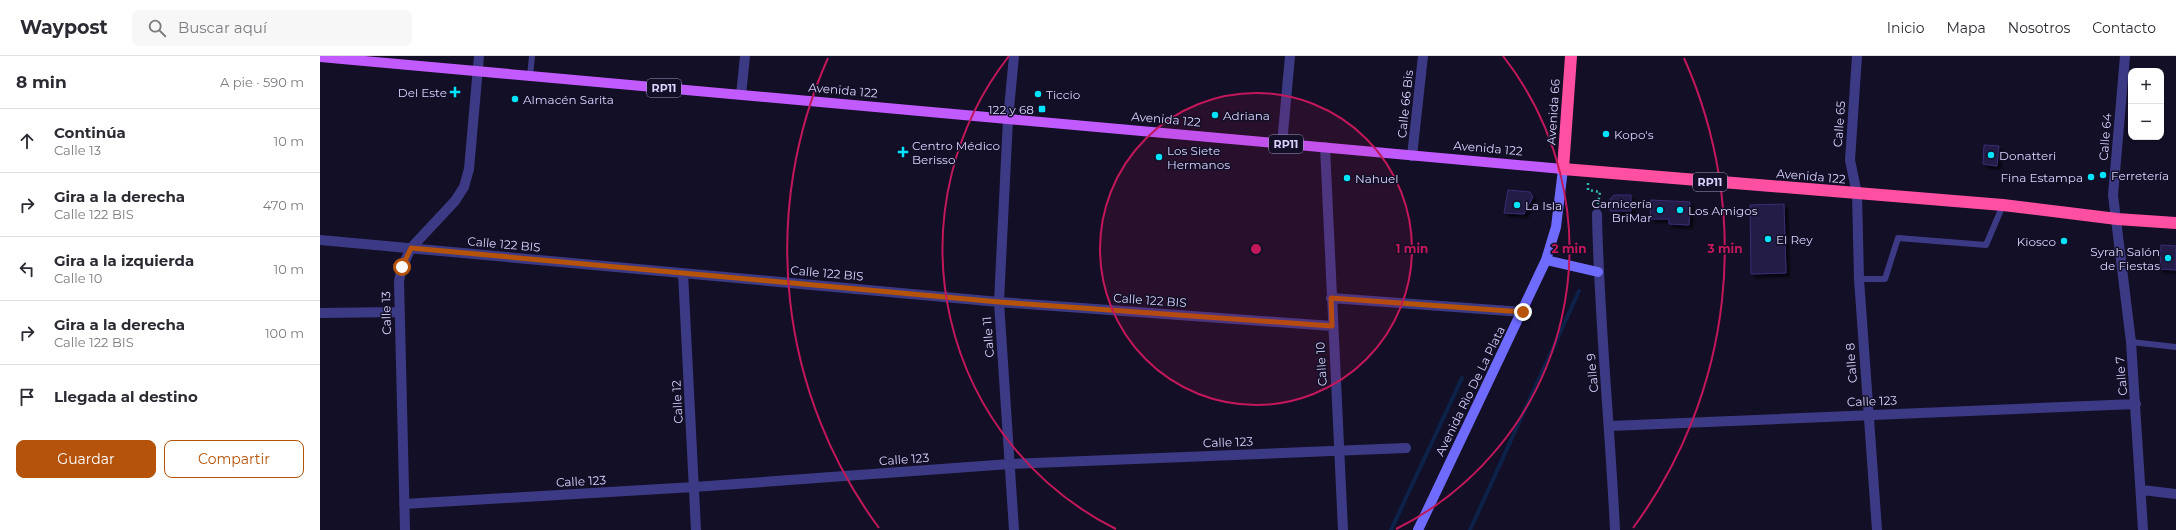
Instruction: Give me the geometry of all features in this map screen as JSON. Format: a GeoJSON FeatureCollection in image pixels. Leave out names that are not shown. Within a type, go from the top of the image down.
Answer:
{"type":"FeatureCollection","features":[{"type":"Feature","properties":{"kind":"highway","name":"Avenida 66"},"geometry":{"type":"LineString","coordinates":[[1563,169],[1571,56]]}},
{"type":"Feature","properties":{"kind":"highway","name":"Avenida 122"},"geometry":{"type":"LineString","coordinates":[[1563,169],[2003,205],[2117,219],[2176,223]]}},
{"type":"Feature","properties":{"kind":"main road","name":"Avenida 122"},"geometry":{"type":"LineString","coordinates":[[320,57],[1563,169]]}},
{"type":"Feature","properties":{"kind":"main road","name":"Avenida Rìo De La Plata"},"geometry":{"type":"LineString","coordinates":[[1418,530],[1523,312],[1546,260],[1556,227],[1563,169]]}},
{"type":"Feature","properties":{"kind":"main road"},"geometry":{"type":"LineString","coordinates":[[1546,260],[1598,272]]}},
{"type":"Feature","properties":{"kind":"street","name":"Calle 13"},"geometry":{"type":"LineString","coordinates":[[405,530],[398,281],[402,267],[411,248],[455,201],[464,187],[469,169],[479,56]]}},
{"type":"Feature","properties":{"kind":"street"},"geometry":{"type":"LineString","coordinates":[[741,95],[745,56]]}},
{"type":"Feature","properties":{"kind":"street","name":"Calle 11"},"geometry":{"type":"LineString","coordinates":[[1014,56],[1008,119],[999,302],[1014,530]]}},
{"type":"Feature","properties":{"kind":"street"},"geometry":{"type":"LineString","coordinates":[[1282,144],[1290,56]]}},
{"type":"Feature","properties":{"kind":"street","name":"Calle 66 Bis"},"geometry":{"type":"LineString","coordinates":[[1412,156],[1423,56]]}},
{"type":"Feature","properties":{"kind":"street","name":"Calle 65"},"geometry":{"type":"LineString","coordinates":[[1857,194],[1850,160],[1858,56]]}},
{"type":"Feature","properties":{"kind":"street","name":"Calle 64"},"geometry":{"type":"LineString","coordinates":[[2117,219],[2113,195],[2125,56]]}},
{"type":"Feature","properties":{"kind":"street","name":"Calle 10"},"geometry":{"type":"LineString","coordinates":[[1325,147],[1332,326],[1340,450],[1342,530]]}},
{"type":"Feature","properties":{"kind":"street","name":"Calle 8"},"geometry":{"type":"LineString","coordinates":[[1857,194],[1859,279],[1877,530]]}},
{"type":"Feature","properties":{"kind":"street","name":"Calle 9"},"geometry":{"type":"LineString","coordinates":[[1598,214],[1599,304],[1610,426],[1616,530]]}},
{"type":"Feature","properties":{"kind":"street","name":"Calle 7"},"geometry":{"type":"LineString","coordinates":[[2117,219],[2131,342],[2142,490],[2143,530]]}},
{"type":"Feature","properties":{"kind":"street","name":"Calle 122 BIS"},"geometry":{"type":"LineString","coordinates":[[320,240],[999,302],[1332,326]]}},
{"type":"Feature","properties":{"kind":"street","name":"Calle 12"},"geometry":{"type":"LineString","coordinates":[[683,273],[696,530]]}},
{"type":"Feature","properties":{"kind":"street"},"geometry":{"type":"LineString","coordinates":[[1331,298],[1523,312]]}},
{"type":"Feature","properties":{"kind":"street"},"geometry":{"type":"LineString","coordinates":[[320,313],[399,312]]}},
{"type":"Feature","properties":{"kind":"street","name":"Calle 123"},"geometry":{"type":"LineString","coordinates":[[1610,426],[1868,414],[2136,404]]}},
{"type":"Feature","properties":{"kind":"street","name":"Calle 123"},"geometry":{"type":"LineString","coordinates":[[404,504],[694,487],[1010,464],[1406,448]]}},
{"type":"Feature","properties":{"kind":"street"},"geometry":{"type":"LineString","coordinates":[[2142,490],[2176,494]]}},
{"type":"Feature","properties":{"kind":"lane"},"geometry":{"type":"LineString","coordinates":[[530,76],[532,56]]}},
{"type":"Feature","properties":{"kind":"lane"},"geometry":{"type":"LineString","coordinates":[[1859,279],[1885,279],[1898,238],[1986,245],[2003,205]]}},
{"type":"Feature","properties":{"kind":"lane"},"geometry":{"type":"LineString","coordinates":[[2131,342],[2176,347]]}},
{"type":"Feature","properties":{"kind":"path"},"geometry":{"type":"LineString","coordinates":[[1587,171],[1588,190],[1600,192],[1598,214]]}},
{"type":"Feature","properties":{"kind":"building","name":"Donatteri"},"geometry":{"type":"Polygon","coordinates":[[[1984,145],[1999,146],[1997,166],[1983,164],[1984,145]]]}},
{"type":"Feature","properties":{"kind":"building","name":"La Isla"},"geometry":{"type":"Polygon","coordinates":[[[1508,190],[1530,192],[1533,197],[1524,214],[1504,213],[1508,190]]]}},
{"type":"Feature","properties":{"kind":"building"},"geometry":{"type":"Polygon","coordinates":[[[1614,195],[1631,195],[1631,211],[1610,211],[1610,199],[1614,195]]]}},
{"type":"Feature","properties":{"kind":"building"},"geometry":{"type":"Polygon","coordinates":[[[1651,200],[1690,202],[1689,225],[1669,224],[1669,219],[1650,219],[1651,200]]]}},
{"type":"Feature","properties":{"kind":"building","name":"El Rey"},"geometry":{"type":"Polygon","coordinates":[[[1784,204],[1786,273],[1751,274],[1750,205],[1784,204]]]}},
{"type":"Feature","properties":{"kind":"building","name":"Syrah Salón de Fiestas"},"geometry":{"type":"Polygon","coordinates":[[[2161,245],[2176,246],[2176,270],[2160,269],[2161,245]]]}},
{"type":"Feature","properties":{"kind":"waterway"},"geometry":{"type":"LineString","coordinates":[[1470,530],[1579,291]]}},
{"type":"Feature","properties":{"kind":"waterway"},"geometry":{"type":"LineString","coordinates":[[1391,530],[1462,378]]}},
{"type":"Feature","properties":{"kind":"place","name":"Del Este"},"geometry":{"type":"Point","coordinates":[455,92]}},
{"type":"Feature","properties":{"kind":"place","name":"Ticcio"},"geometry":{"type":"Point","coordinates":[1038,94]}},
{"type":"Feature","properties":{"kind":"place","name":"Almacén Sarita"},"geometry":{"type":"Point","coordinates":[515,99]}},
{"type":"Feature","properties":{"kind":"place","name":"122 y 68"},"geometry":{"type":"Point","coordinates":[1042,109]}},
{"type":"Feature","properties":{"kind":"place","name":"Adriana"},"geometry":{"type":"Point","coordinates":[1215,115]}},
{"type":"Feature","properties":{"kind":"place","name":"Kopo's"},"geometry":{"type":"Point","coordinates":[1606,134]}},
{"type":"Feature","properties":{"kind":"place","name":"Centro Médico Berisso"},"geometry":{"type":"Point","coordinates":[903,152]}},
{"type":"Feature","properties":{"kind":"place","name":"Donatteri"},"geometry":{"type":"Point","coordinates":[1991,155]}},
{"type":"Feature","properties":{"kind":"place","name":"Los Siete Hermanos"},"geometry":{"type":"Point","coordinates":[1159,157]}},
{"type":"Feature","properties":{"kind":"place","name":"Ferretería"},"geometry":{"type":"Point","coordinates":[2103,175]}},
{"type":"Feature","properties":{"kind":"place","name":"Fina Estampa"},"geometry":{"type":"Point","coordinates":[2091,177]}},
{"type":"Feature","properties":{"kind":"place","name":"Nahuel"},"geometry":{"type":"Point","coordinates":[1347,178]}},
{"type":"Feature","properties":{"kind":"place","name":"La Isla"},"geometry":{"type":"Point","coordinates":[1517,205]}},
{"type":"Feature","properties":{"kind":"place","name":"Carnicería BriMar"},"geometry":{"type":"Point","coordinates":[1660,210]}},
{"type":"Feature","properties":{"kind":"place","name":"Los Amigos"},"geometry":{"type":"Point","coordinates":[1680,210]}},
{"type":"Feature","properties":{"kind":"place","name":"El Rey"},"geometry":{"type":"Point","coordinates":[1768,239]}},
{"type":"Feature","properties":{"kind":"place","name":"Kiosco"},"geometry":{"type":"Point","coordinates":[2064,241]}},
{"type":"Feature","properties":{"kind":"place","name":"Syrah Salón de Fiestas"},"geometry":{"type":"Point","coordinates":[2168,258]}},
{"type":"Feature","properties":{"kind":"route"},"geometry":{"type":"LineString","coordinates":[[402,267],[411,248],[999,302],[1332,326],[1331,298],[1523,312]]}}]}
